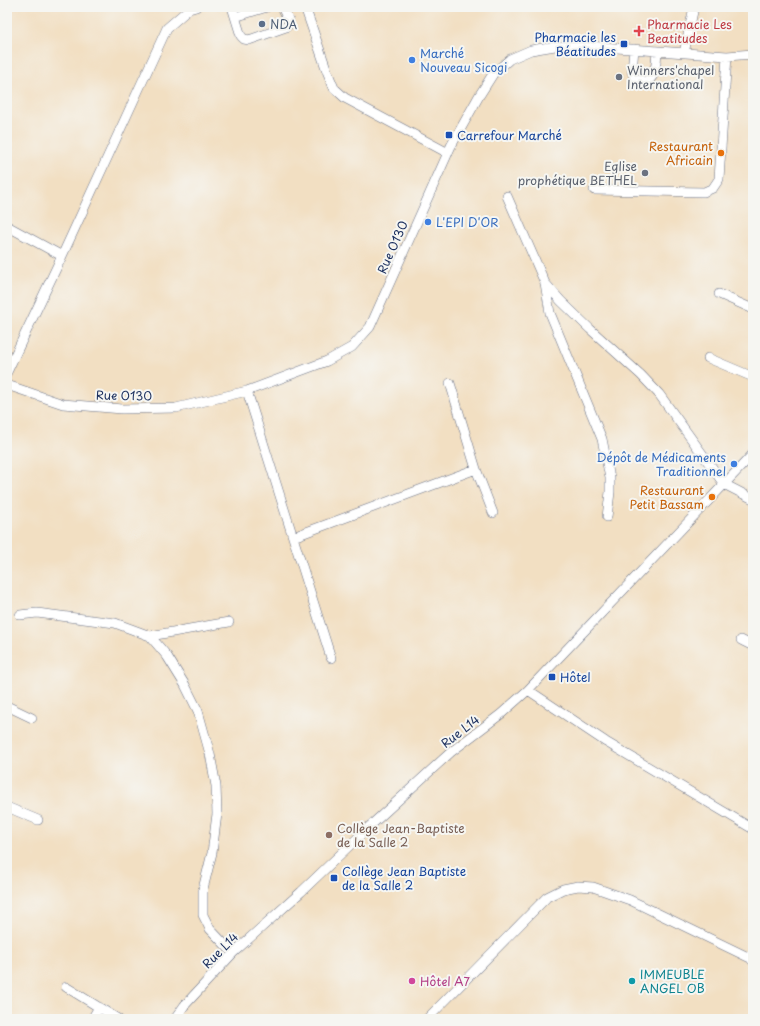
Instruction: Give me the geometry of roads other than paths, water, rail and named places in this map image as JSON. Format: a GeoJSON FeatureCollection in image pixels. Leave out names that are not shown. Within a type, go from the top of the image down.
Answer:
{"type":"FeatureCollection","features":[{"type":"Feature","properties":{"kind":"street"},"geometry":{"type":"LineString","coordinates":[[7,372],[167,28],[189,9],[196,7]]}},
{"type":"Feature","properties":{"kind":"street"},"geometry":{"type":"LineString","coordinates":[[232,7],[241,36],[244,39],[249,40],[286,27],[289,22],[282,7]]}},
{"type":"Feature","properties":{"kind":"street"},"geometry":{"type":"LineString","coordinates":[[235,17],[267,7]]}},
{"type":"Feature","properties":{"kind":"street"},"geometry":{"type":"LineString","coordinates":[[305,7],[334,88],[345,98],[448,153]]}},
{"type":"Feature","properties":{"kind":"street"},"geometry":{"type":"LineString","coordinates":[[684,53],[694,7]]}},
{"type":"Feature","properties":{"kind":"street","name":"Rue O130"},"geometry":{"type":"LineString","coordinates":[[7,385],[63,404],[122,409],[176,408],[247,391],[327,361],[352,347],[370,327],[448,153],[479,96],[493,74],[510,59],[531,50],[555,46],[589,46],[727,56],[753,54]]}},
{"type":"Feature","properties":{"kind":"street"},"geometry":{"type":"LineString","coordinates":[[634,49],[632,71],[634,77],[637,79],[646,80],[652,78],[654,74],[657,51]]}},
{"type":"Feature","properties":{"kind":"street"},"geometry":{"type":"LineString","coordinates":[[594,190],[704,192],[713,188],[719,179],[727,56]]}},
{"type":"Feature","properties":{"kind":"street"},"geometry":{"type":"LineString","coordinates":[[507,196],[545,283],[550,314],[602,438],[610,478],[607,517]]}},
{"type":"Feature","properties":{"kind":"street"},"geometry":{"type":"LineString","coordinates":[[7,226],[62,256]]}},
{"type":"Feature","properties":{"kind":"street"},"geometry":{"type":"LineString","coordinates":[[545,283],[561,301],[641,375],[659,394],[724,484],[753,500]]}},
{"type":"Feature","properties":{"kind":"street"},"geometry":{"type":"LineString","coordinates":[[719,294],[753,309]]}},
{"type":"Feature","properties":{"kind":"street"},"geometry":{"type":"LineString","coordinates":[[708,358],[753,378]]}},
{"type":"Feature","properties":{"kind":"street"},"geometry":{"type":"LineString","coordinates":[[450,383],[476,469],[493,513]]}},
{"type":"Feature","properties":{"kind":"street"},"geometry":{"type":"LineString","coordinates":[[247,391],[331,658]]}},
{"type":"Feature","properties":{"kind":"street","name":"Rue L14"},"geometry":{"type":"LineString","coordinates":[[175,1019],[184,1006],[233,953],[301,892],[451,752],[501,714],[528,690],[753,454]]}},
{"type":"Feature","properties":{"kind":"street"},"geometry":{"type":"LineString","coordinates":[[293,537],[476,469]]}},
{"type":"Feature","properties":{"kind":"street"},"geometry":{"type":"LineString","coordinates":[[20,615],[38,613],[115,623],[150,636],[167,656],[198,711],[210,754],[216,786],[217,814],[212,853],[203,888],[202,915],[210,929],[233,953]]}},
{"type":"Feature","properties":{"kind":"street"},"geometry":{"type":"LineString","coordinates":[[150,636],[229,622]]}},
{"type":"Feature","properties":{"kind":"street"},"geometry":{"type":"LineString","coordinates":[[741,640],[753,646]]}},
{"type":"Feature","properties":{"kind":"street"},"geometry":{"type":"LineString","coordinates":[[528,690],[606,742],[753,829]]}},
{"type":"Feature","properties":{"kind":"street"},"geometry":{"type":"LineString","coordinates":[[7,706],[32,718]]}},
{"type":"Feature","properties":{"kind":"street"},"geometry":{"type":"LineString","coordinates":[[7,807],[38,820]]}},
{"type":"Feature","properties":{"kind":"street"},"geometry":{"type":"LineString","coordinates":[[427,1019],[547,897],[564,889],[578,886],[593,887],[630,900],[750,958],[753,961]]}},
{"type":"Feature","properties":{"kind":"street"},"geometry":{"type":"LineString","coordinates":[[66,987],[118,1019]]}},
{"type":"Feature","properties":{"kind":"street"},"geometry":{"type":"LineString","coordinates":[[92,1019],[99,1007]]}},
{"type":"Feature","properties":{"kind":"place","name":"NDA"},"geometry":{"type":"Point","coordinates":[262,24]}},
{"type":"Feature","properties":{"kind":"place","name":"Pharmacie Les Beatitudes"},"geometry":{"type":"Point","coordinates":[639,31]}},
{"type":"Feature","properties":{"kind":"place","name":"Pharmacie les Béatitudes"},"geometry":{"type":"Point","coordinates":[624,44]}},
{"type":"Feature","properties":{"kind":"place","name":"Marché Nouveau Sicogi"},"geometry":{"type":"Point","coordinates":[412,60]}},
{"type":"Feature","properties":{"kind":"place","name":"Winners'chapel International"},"geometry":{"type":"Point","coordinates":[619,77]}},
{"type":"Feature","properties":{"kind":"place","name":"Carrefour Marché"},"geometry":{"type":"Point","coordinates":[449,135]}},
{"type":"Feature","properties":{"kind":"place","name":"Restaurant Africain"},"geometry":{"type":"Point","coordinates":[721,153]}},
{"type":"Feature","properties":{"kind":"place","name":"Eglise prophétique BETHEL"},"geometry":{"type":"Point","coordinates":[645,173]}},
{"type":"Feature","properties":{"kind":"place","name":"L'EPI D'OR"},"geometry":{"type":"Point","coordinates":[428,222]}},
{"type":"Feature","properties":{"kind":"place","name":"Dépôt de Médicaments Traditionnel"},"geometry":{"type":"Point","coordinates":[734,464]}},
{"type":"Feature","properties":{"kind":"place","name":"Restaurant Petit Bassam"},"geometry":{"type":"Point","coordinates":[712,497]}},
{"type":"Feature","properties":{"kind":"place","name":"Hôtel"},"geometry":{"type":"Point","coordinates":[552,677]}},
{"type":"Feature","properties":{"kind":"place","name":"Collège Jean-Baptiste de la Salle 2"},"geometry":{"type":"Point","coordinates":[329,835]}},
{"type":"Feature","properties":{"kind":"place","name":"Collège Jean Baptiste de la Salle 2"},"geometry":{"type":"Point","coordinates":[334,878]}},
{"type":"Feature","properties":{"kind":"place","name":"Hôtel A7"},"geometry":{"type":"Point","coordinates":[412,981]}},
{"type":"Feature","properties":{"kind":"place","name":"IMMEUBLE ANGEL OB"},"geometry":{"type":"Point","coordinates":[632,981]}}]}
